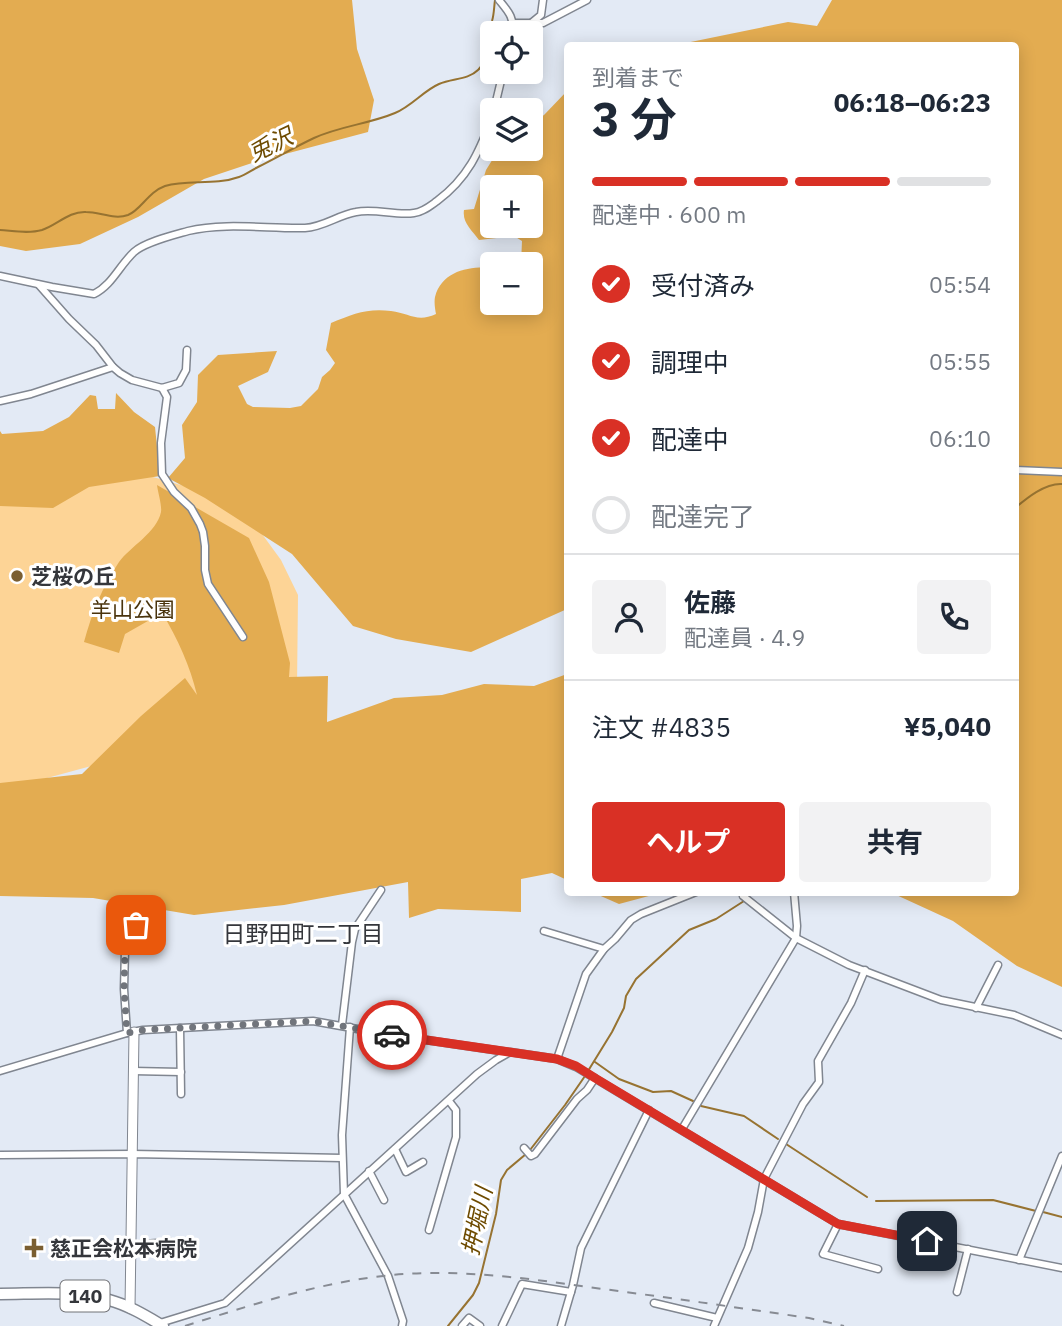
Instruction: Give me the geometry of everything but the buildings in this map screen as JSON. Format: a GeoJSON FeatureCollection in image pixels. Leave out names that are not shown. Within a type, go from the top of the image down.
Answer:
{"type":"FeatureCollection","features":[{"type":"Feature","properties":{"kind":"highway","name":"140"},"geometry":{"type":"LineString","coordinates":[[0,1294],[95,1297],[130,1308],[160,1325]]}},
{"type":"Feature","properties":{"kind":"street"},"geometry":{"type":"LineString","coordinates":[[499,0],[513,21]]}},
{"type":"Feature","properties":{"kind":"street"},"geometry":{"type":"LineString","coordinates":[[534,21],[541,15],[542,0]]}},
{"type":"Feature","properties":{"kind":"street"},"geometry":{"type":"LineString","coordinates":[[543,22],[587,0]]}},
{"type":"Feature","properties":{"kind":"street"},"geometry":{"type":"LineString","coordinates":[[0,276],[94,294],[106,285],[135,251],[189,231],[211,227],[308,228],[354,212],[414,213],[426,209],[453,189],[480,150]]}},
{"type":"Feature","properties":{"kind":"street"},"geometry":{"type":"LineString","coordinates":[[38,284],[96,345],[113,367],[132,380],[162,388],[179,383],[186,370],[187,350]]}},
{"type":"Feature","properties":{"kind":"street"},"geometry":{"type":"LineString","coordinates":[[0,401],[113,367]]}},
{"type":"Feature","properties":{"kind":"street"},"geometry":{"type":"LineString","coordinates":[[162,388],[167,397],[161,443],[163,474],[174,492],[191,508],[200,524],[208,584],[243,637]]}},
{"type":"Feature","properties":{"kind":"street"},"geometry":{"type":"LineString","coordinates":[[1019,470],[1062,472]]}},
{"type":"Feature","properties":{"kind":"street"},"geometry":{"type":"LineString","coordinates":[[381,890],[355,929],[352,942],[346,1026],[342,1158],[344,1194],[388,1276],[403,1321],[402,1326]]}},
{"type":"Feature","properties":{"kind":"street"},"geometry":{"type":"LineString","coordinates":[[557,1059],[586,974],[604,949],[631,920],[686,896]]}},
{"type":"Feature","properties":{"kind":"street"},"geometry":{"type":"LineString","coordinates":[[743,896],[796,938],[849,965],[941,1000],[1014,1015],[1062,1035]]}},
{"type":"Feature","properties":{"kind":"street"},"geometry":{"type":"LineString","coordinates":[[682,1129],[796,938],[794,896]]}},
{"type":"Feature","properties":{"kind":"street"},"geometry":{"type":"LineString","coordinates":[[130,1308],[133,1071],[124,989],[125,950],[136,925]]}},
{"type":"Feature","properties":{"kind":"street"},"geometry":{"type":"LineString","coordinates":[[544,931],[604,949]]}},
{"type":"Feature","properties":{"kind":"street"},"geometry":{"type":"LineString","coordinates":[[976,1008],[998,965]]}},
{"type":"Feature","properties":{"kind":"street"},"geometry":{"type":"LineString","coordinates":[[714,1326],[748,1248],[764,1179],[803,1104],[819,1082],[818,1061],[851,1003],[865,970]]}},
{"type":"Feature","properties":{"kind":"street"},"geometry":{"type":"LineString","coordinates":[[0,1071],[130,1032],[313,1021],[557,1059],[576,1066],[838,1224],[1062,1268]]}},
{"type":"Feature","properties":{"kind":"street"},"geometry":{"type":"LineString","coordinates":[[180,1028],[181,1094]]}},
{"type":"Feature","properties":{"kind":"street"},"geometry":{"type":"LineString","coordinates":[[160,1325],[225,1303],[477,1074],[510,1052]]}},
{"type":"Feature","properties":{"kind":"street"},"geometry":{"type":"LineString","coordinates":[[133,1071],[181,1072]]}},
{"type":"Feature","properties":{"kind":"street"},"geometry":{"type":"LineString","coordinates":[[524,1148],[530,1155],[536,1154],[595,1078]]}},
{"type":"Feature","properties":{"kind":"street"},"geometry":{"type":"LineString","coordinates":[[429,1230],[456,1137],[456,1110],[449,1101]]}},
{"type":"Feature","properties":{"kind":"street"},"geometry":{"type":"LineString","coordinates":[[561,1326],[581,1248],[649,1110]]}},
{"type":"Feature","properties":{"kind":"street"},"geometry":{"type":"LineString","coordinates":[[395,1149],[406,1172],[423,1162]]}},
{"type":"Feature","properties":{"kind":"street"},"geometry":{"type":"LineString","coordinates":[[0,1155],[132,1154],[342,1158]]}},
{"type":"Feature","properties":{"kind":"street"},"geometry":{"type":"LineString","coordinates":[[1019,1260],[1062,1156]]}},
{"type":"Feature","properties":{"kind":"street"},"geometry":{"type":"LineString","coordinates":[[369,1171],[384,1200]]}},
{"type":"Feature","properties":{"kind":"street"},"geometry":{"type":"LineString","coordinates":[[838,1224],[823,1254],[878,1269]]}},
{"type":"Feature","properties":{"kind":"street"},"geometry":{"type":"LineString","coordinates":[[131,1245],[170,1242]]}},
{"type":"Feature","properties":{"kind":"street"},"geometry":{"type":"LineString","coordinates":[[957,1292],[968,1249]]}},
{"type":"Feature","properties":{"kind":"street"},"geometry":{"type":"LineString","coordinates":[[502,1326],[522,1284],[571,1293]]}},
{"type":"Feature","properties":{"kind":"street"},"geometry":{"type":"LineString","coordinates":[[654,1303],[717,1318]]}},
{"type":"Feature","properties":{"kind":"street"},"geometry":{"type":"LineString","coordinates":[[462,1326],[469,1318],[480,1326]]}},
{"type":"Feature","properties":{"kind":"green space"},"geometry":{"type":"Polygon","coordinates":[[[0,0],[352,0],[357,49],[374,100],[368,132],[255,162],[204,179],[138,217],[80,244],[26,251],[0,246],[0,0]]]}},
{"type":"Feature","properties":{"kind":"green space"},"geometry":{"type":"Polygon","coordinates":[[[832,0],[1062,0],[1062,987],[1017,966],[953,921],[899,896],[1019,896],[1019,42],[690,42],[788,22],[817,26],[832,0]]]}},
{"type":"Feature","properties":{"kind":"green space"},"geometry":{"type":"Polygon","coordinates":[[[564,94],[564,610],[471,652],[396,639],[353,626],[292,554],[205,498],[168,478],[185,458],[182,425],[197,402],[198,375],[218,355],[277,351],[268,372],[238,386],[247,404],[253,407],[290,408],[301,406],[318,389],[322,377],[335,363],[326,350],[331,323],[353,314],[375,310],[418,318],[429,317],[436,314],[435,297],[444,281],[466,269],[480,268],[480,315],[543,315],[543,252],[522,252],[522,241],[517,238],[543,238],[543,175],[484,175],[492,161],[543,161],[543,116],[564,94]]]}},
{"type":"Feature","properties":{"kind":"green space"},"geometry":{"type":"Polygon","coordinates":[[[480,190],[480,238],[496,238],[479,240],[466,223],[464,215],[464,210],[474,209],[480,190]]]}},
{"type":"Feature","properties":{"kind":"green space"},"geometry":{"type":"Polygon","coordinates":[[[116,393],[134,412],[155,427],[160,476],[89,487],[53,508],[0,506],[0,431],[2,434],[43,431],[69,417],[90,395],[96,396],[98,409],[115,409],[116,393]]]}},
{"type":"Feature","properties":{"kind":"green space","name":"羊山公園"},"geometry":{"type":"Polygon","coordinates":[[[0,470],[153,477],[212,494],[249,516],[281,560],[298,595],[297,688],[106,762],[25,784],[0,794],[0,470]]]}},
{"type":"Feature","properties":{"kind":"green space"},"geometry":{"type":"Polygon","coordinates":[[[157,485],[249,538],[269,582],[290,663],[289,677],[328,676],[327,722],[394,698],[442,695],[484,684],[534,686],[564,675],[564,879],[552,873],[521,879],[521,912],[438,909],[409,918],[408,882],[284,905],[194,915],[93,898],[0,896],[0,783],[82,774],[141,716],[185,678],[197,695],[183,653],[162,613],[125,634],[119,653],[84,642],[107,581],[124,556],[149,533],[161,509],[157,485]]]}},
{"type":"Feature","properties":{"kind":"green space"},"geometry":{"type":"Polygon","coordinates":[[[601,896],[649,896],[619,904],[601,896]]]}},
{"type":"Feature","properties":{"kind":"waterway","name":"兎沢"},"geometry":{"type":"LineString","coordinates":[[0,230],[37,231],[80,212],[118,217],[128,215],[165,186],[230,180],[324,134],[395,113],[433,87],[470,76],[481,67],[484,39],[492,21],[495,0]]}},
{"type":"Feature","properties":{"kind":"waterway"},"geometry":{"type":"LineString","coordinates":[[1019,505],[1043,489],[1062,484]]}},
{"type":"Feature","properties":{"kind":"waterway"},"geometry":{"type":"LineString","coordinates":[[588,1071],[612,1032],[636,979],[689,930],[716,919],[744,901]]}},
{"type":"Feature","properties":{"kind":"waterway"},"geometry":{"type":"LineString","coordinates":[[595,1062],[619,1079],[653,1092],[671,1091],[693,1101]]}},
{"type":"Feature","properties":{"kind":"waterway","name":"押堀川"},"geometry":{"type":"LineString","coordinates":[[530,1150],[585,1076]]}},
{"type":"Feature","properties":{"kind":"waterway"},"geometry":{"type":"LineString","coordinates":[[701,1106],[744,1116],[778,1139]]}},
{"type":"Feature","properties":{"kind":"waterway"},"geometry":{"type":"LineString","coordinates":[[786,1144],[867,1197]]}},
{"type":"Feature","properties":{"kind":"waterway","name":"押堀川"},"geometry":{"type":"LineString","coordinates":[[448,1326],[473,1295],[479,1283],[496,1214],[501,1180],[507,1170],[526,1154]]}},
{"type":"Feature","properties":{"kind":"waterway"},"geometry":{"type":"LineString","coordinates":[[876,1201],[993,1200],[1036,1211]]}},
{"type":"Feature","properties":{"kind":"waterway"},"geometry":{"type":"LineString","coordinates":[[1043,1212],[1062,1217]]}},
{"type":"Feature","properties":{"kind":"railway"},"geometry":{"type":"LineString","coordinates":[[185,1326],[305,1290],[366,1278],[428,1273],[538,1280],[809,1318],[844,1326]]}},
{"type":"Feature","properties":{"kind":"way so far"},"geometry":{"type":"LineString","coordinates":[[136,925],[125,950],[127,1033],[313,1021],[392,1035]]}},
{"type":"Feature","properties":{"kind":"place","name":"芝桜の丘"},"geometry":{"type":"Point","coordinates":[17,576]}},
{"type":"Feature","properties":{"kind":"place","name":"慈正会松本病院"},"geometry":{"type":"Point","coordinates":[34,1248]}},
{"type":"Feature","properties":{"kind":"district","name":"日野田町二丁目"},"geometry":{"type":"Point","coordinates":[303,933]}},
{"type":"Feature","properties":{"kind":"route"},"geometry":{"type":"LineString","coordinates":[[392,1035],[557,1059],[576,1066],[838,1224],[927,1241]]}}]}
